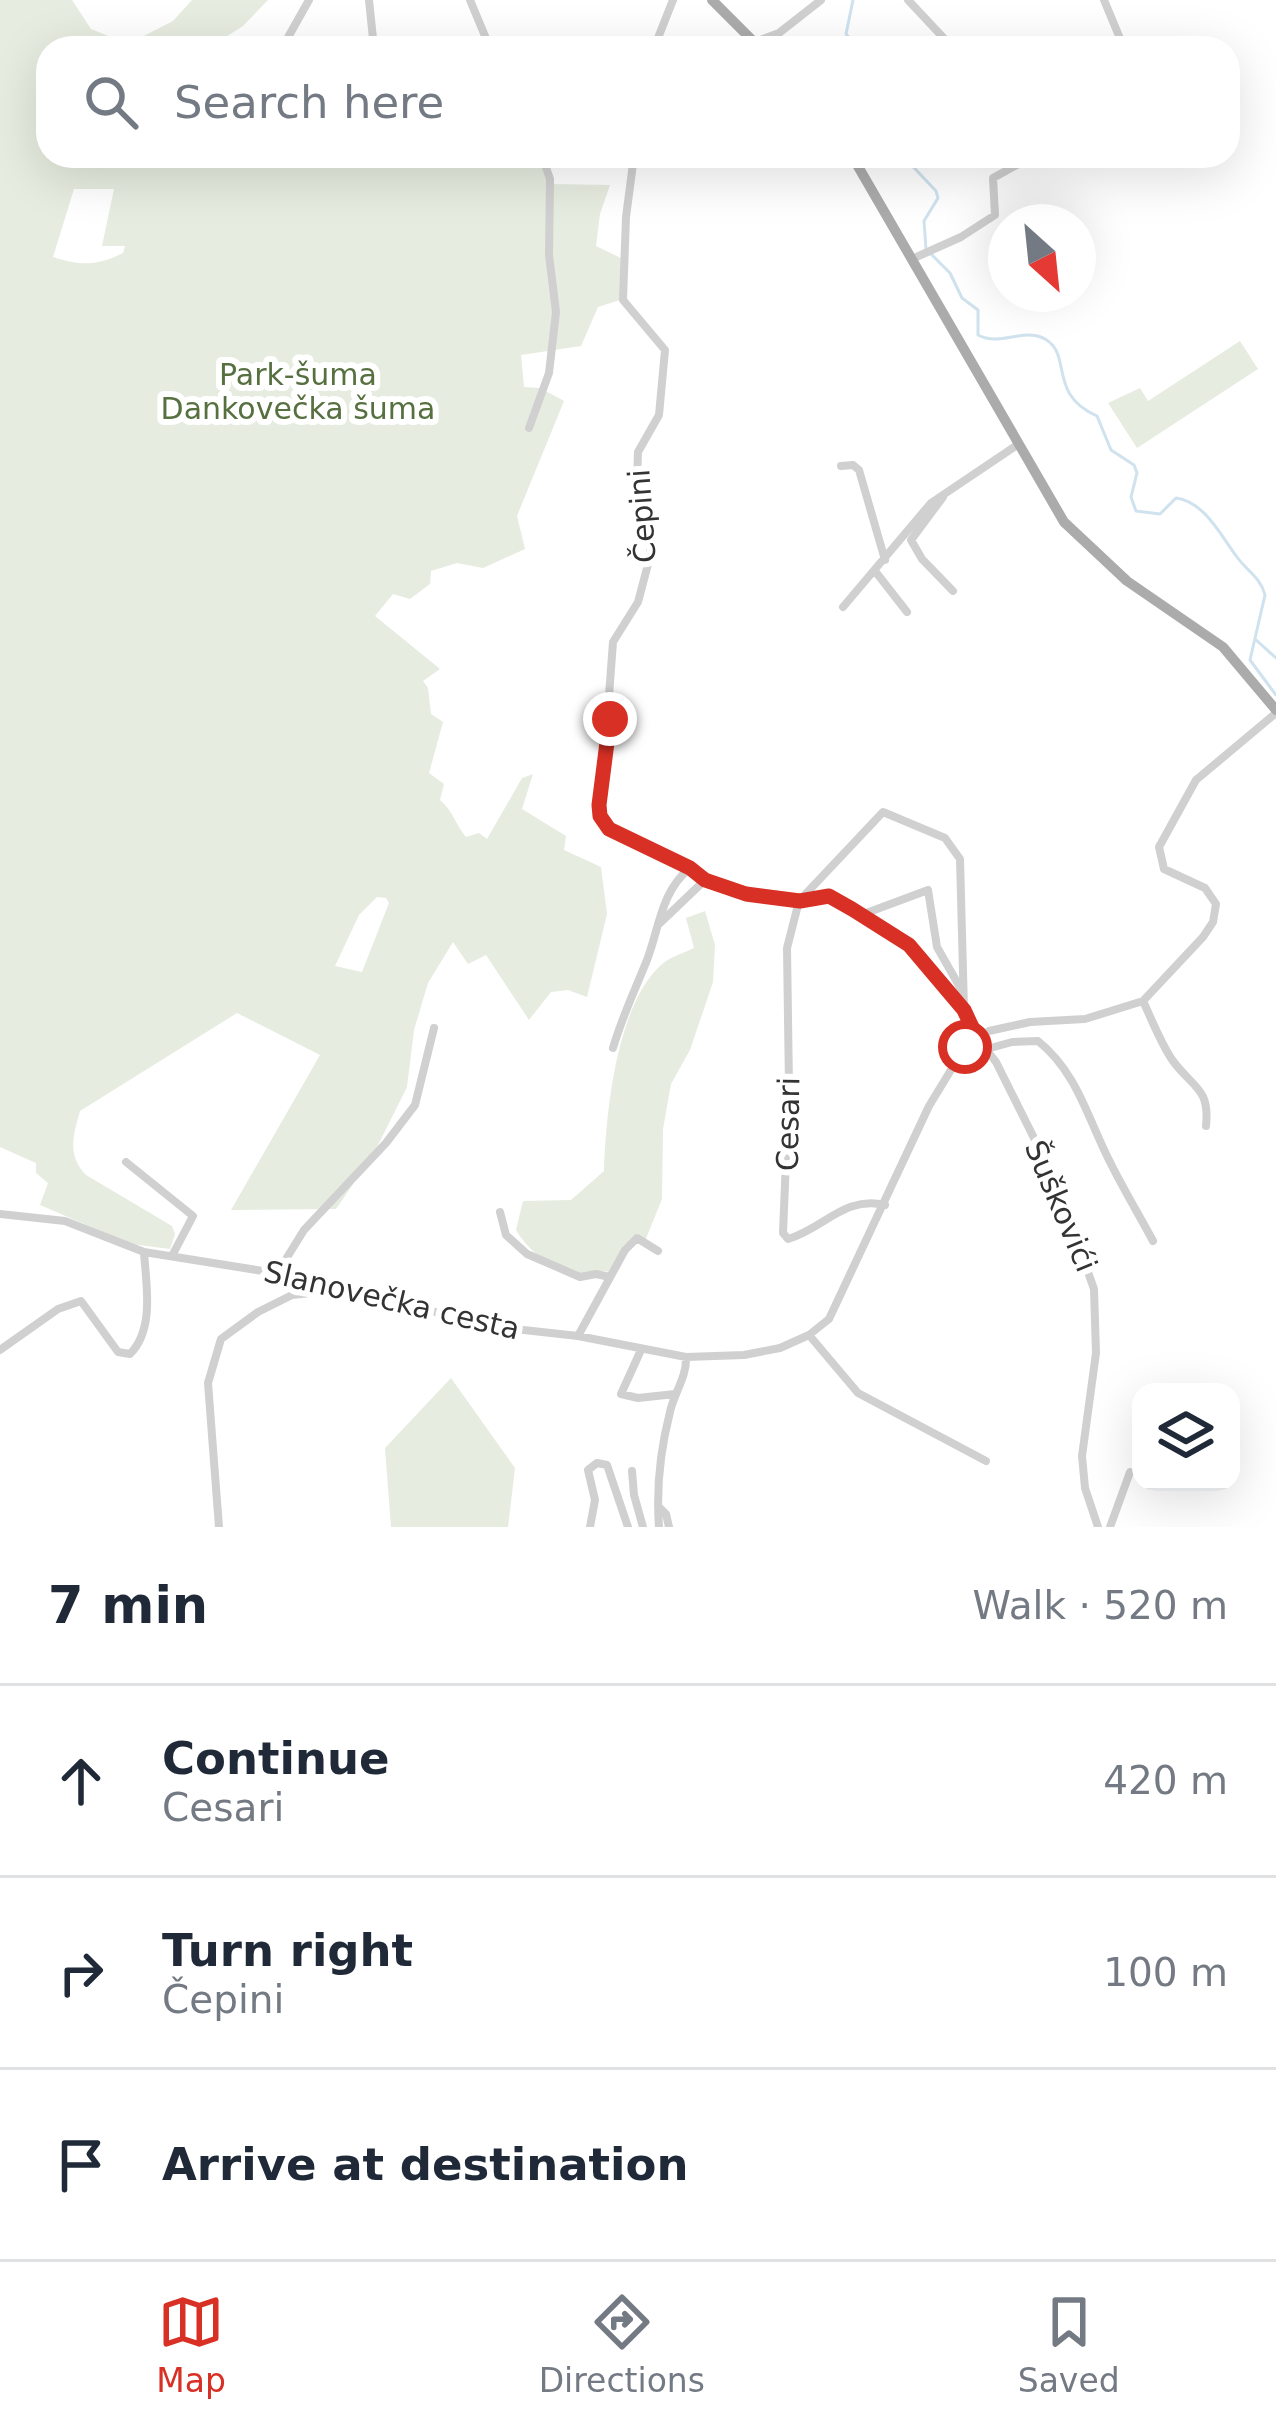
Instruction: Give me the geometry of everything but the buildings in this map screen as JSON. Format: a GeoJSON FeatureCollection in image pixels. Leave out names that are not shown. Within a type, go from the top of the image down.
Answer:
{"type":"FeatureCollection","features":[{"type":"Feature","properties":{"kind":"main road"},"geometry":{"type":"LineString","coordinates":[[712,0],[749,36]]}},
{"type":"Feature","properties":{"kind":"main road"},"geometry":{"type":"LineString","coordinates":[[861,168],[923,255],[1017,445],[1075,536],[1126,581],[1223,647],[1276,711]]}},
{"type":"Feature","properties":{"kind":"street"},"geometry":{"type":"LineString","coordinates":[[289,36],[309,0]]}},
{"type":"Feature","properties":{"kind":"street"},"geometry":{"type":"LineString","coordinates":[[369,0],[373,36]]}},
{"type":"Feature","properties":{"kind":"street"},"geometry":{"type":"LineString","coordinates":[[470,0],[485,36]]}},
{"type":"Feature","properties":{"kind":"street"},"geometry":{"type":"LineString","coordinates":[[659,36],[674,0]]}},
{"type":"Feature","properties":{"kind":"street"},"geometry":{"type":"LineString","coordinates":[[774,36],[821,0]]}},
{"type":"Feature","properties":{"kind":"street"},"geometry":{"type":"LineString","coordinates":[[908,0],[942,36]]}},
{"type":"Feature","properties":{"kind":"street"},"geometry":{"type":"LineString","coordinates":[[1104,0],[1119,36]]}},
{"type":"Feature","properties":{"kind":"street"},"geometry":{"type":"LineString","coordinates":[[530,428],[549,373],[556,312],[546,168]]}},
{"type":"Feature","properties":{"kind":"street","name":"Čepini"},"geometry":{"type":"LineString","coordinates":[[632,168],[623,300],[665,350],[659,415],[638,452],[638,481],[651,553],[648,575],[614,642],[600,816],[622,837],[690,868]]}},
{"type":"Feature","properties":{"kind":"street"},"geometry":{"type":"LineString","coordinates":[[923,255],[995,214],[993,178],[1011,168]]}},
{"type":"Feature","properties":{"kind":"street"},"geometry":{"type":"LineString","coordinates":[[843,607],[931,503],[1017,445]]}},
{"type":"Feature","properties":{"kind":"street"},"geometry":{"type":"LineString","coordinates":[[841,466],[860,470],[885,560]]}},
{"type":"Feature","properties":{"kind":"street"},"geometry":{"type":"LineString","coordinates":[[944,495],[911,540],[952,591]]}},
{"type":"Feature","properties":{"kind":"street"},"geometry":{"type":"LineString","coordinates":[[875,571],[907,612]]}},
{"type":"Feature","properties":{"kind":"street"},"geometry":{"type":"LineString","coordinates":[[986,1461],[858,1393],[808,1336],[829,1319],[950,1067],[977,1038],[1030,1022],[1084,1019],[1143,1001],[1203,937],[1217,913],[1216,904],[1204,888],[1164,869],[1159,848],[1196,780],[1276,711]]}},
{"type":"Feature","properties":{"kind":"street"},"geometry":{"type":"LineString","coordinates":[[800,901],[883,812],[945,838],[960,859],[964,880],[960,936],[964,1010]]}},
{"type":"Feature","properties":{"kind":"street"},"geometry":{"type":"LineString","coordinates":[[613,1048],[670,892],[690,868],[705,880],[746,894],[800,901],[829,896],[909,945],[964,1010],[977,1038]]}},
{"type":"Feature","properties":{"kind":"street"},"geometry":{"type":"LineString","coordinates":[[655,928],[705,880]]}},
{"type":"Feature","properties":{"kind":"street"},"geometry":{"type":"LineString","coordinates":[[861,915],[928,890],[937,947],[963,992]]}},
{"type":"Feature","properties":{"kind":"street","name":"Cesari"},"geometry":{"type":"LineString","coordinates":[[800,901],[787,949],[789,1087],[783,1232],[788,1239],[801,1235],[851,1204],[885,1205]]}},
{"type":"Feature","properties":{"kind":"street"},"geometry":{"type":"LineString","coordinates":[[1143,1001],[1174,1062],[1202,1090],[1208,1109],[1206,1126]]}},
{"type":"Feature","properties":{"kind":"street"},"geometry":{"type":"LineString","coordinates":[[278,1272],[304,1230],[415,1105],[434,1028]]}},
{"type":"Feature","properties":{"kind":"street","name":"Šuškovići"},"geometry":{"type":"LineString","coordinates":[[977,1038],[1056,1182],[1093,1278],[1096,1353],[1082,1456],[1085,1488],[1098,1527]]}},
{"type":"Feature","properties":{"kind":"street"},"geometry":{"type":"LineString","coordinates":[[987,1049],[1037,1041],[1058,1058],[1153,1241]]}},
{"type":"Feature","properties":{"kind":"street"},"geometry":{"type":"LineString","coordinates":[[126,1162],[193,1216],[173,1254]]}},
{"type":"Feature","properties":{"kind":"street"},"geometry":{"type":"LineString","coordinates":[[500,1212],[506,1235],[527,1254],[580,1277],[610,1277]]}},
{"type":"Feature","properties":{"kind":"street","name":"Slanovečka cesta"},"geometry":{"type":"LineString","coordinates":[[0,1214],[65,1221],[144,1252],[344,1284],[478,1325],[578,1336],[686,1357],[744,1355],[808,1336]]}},
{"type":"Feature","properties":{"kind":"street"},"geometry":{"type":"LineString","coordinates":[[578,1336],[625,1250],[637,1238],[658,1251]]}},
{"type":"Feature","properties":{"kind":"street"},"geometry":{"type":"LineString","coordinates":[[0,1349],[58,1309],[81,1301],[118,1352],[130,1354],[139,1345],[146,1322],[144,1252]]}},
{"type":"Feature","properties":{"kind":"street"},"geometry":{"type":"LineString","coordinates":[[219,1527],[208,1383],[221,1339],[292,1294],[330,1291],[344,1284]]}},
{"type":"Feature","properties":{"kind":"street"},"geometry":{"type":"LineString","coordinates":[[641,1350],[621,1394],[638,1398],[675,1394]]}},
{"type":"Feature","properties":{"kind":"street"},"geometry":{"type":"LineString","coordinates":[[659,1527],[658,1465],[686,1357]]}},
{"type":"Feature","properties":{"kind":"street"},"geometry":{"type":"LineString","coordinates":[[590,1527],[595,1500],[588,1470],[597,1463],[607,1466],[628,1527]]}},
{"type":"Feature","properties":{"kind":"street"},"geometry":{"type":"LineString","coordinates":[[632,1472],[643,1527]]}},
{"type":"Feature","properties":{"kind":"street"},"geometry":{"type":"LineString","coordinates":[[1110,1527],[1130,1472]]}},
{"type":"Feature","properties":{"kind":"street"},"geometry":{"type":"LineString","coordinates":[[658,1506],[669,1527]]}},
{"type":"Feature","properties":{"kind":"green space","name":"Park-šuma Dankovečka šuma"},"geometry":{"type":"Polygon","coordinates":[[[0,0],[72,0],[91,29],[108,36],[36,36],[36,168],[543,168],[549,184],[610,185],[596,246],[623,259],[620,300],[598,307],[581,346],[521,355],[524,387],[540,388],[564,401],[517,516],[525,549],[483,568],[457,563],[431,571],[430,584],[410,599],[393,594],[375,616],[440,669],[423,681],[431,714],[443,722],[429,773],[444,784],[440,800],[466,837],[479,833],[487,839],[522,778],[533,774],[522,809],[566,836],[564,850],[601,867],[607,914],[587,997],[568,990],[551,992],[529,1020],[486,955],[468,964],[453,942],[428,983],[414,1030],[407,1087],[373,1155],[336,1209],[231,1210],[320,1055],[237,1013],[80,1111],[73,1145],[80,1168],[172,1226],[175,1234],[170,1249],[131,1244],[40,1205],[48,1183],[36,1173],[36,1163],[0,1147],[0,0]],[[74,189],[53,257],[89,263],[123,253],[125,246],[102,246],[114,189],[74,189]],[[377,897],[359,915],[335,966],[362,972],[389,903],[377,897]]]}},
{"type":"Feature","properties":{"kind":"green space","name":"Park-šuma Dankovečka šuma"},"geometry":{"type":"Polygon","coordinates":[[[192,0],[268,0],[227,36],[144,36],[173,21],[192,0]]]}},
{"type":"Feature","properties":{"kind":"green space"},"geometry":{"type":"Polygon","coordinates":[[[1240,341],[1258,369],[1137,448],[1108,403],[1140,388],[1148,401],[1240,341]]]}},
{"type":"Feature","properties":{"kind":"green space"},"geometry":{"type":"Polygon","coordinates":[[[705,911],[715,945],[713,982],[690,1050],[671,1084],[663,1129],[662,1199],[645,1241],[637,1234],[623,1246],[609,1272],[560,1268],[528,1246],[516,1230],[523,1201],[571,1200],[604,1171],[616,1062],[633,1006],[661,965],[694,948],[686,918],[705,911]]]}},
{"type":"Feature","properties":{"kind":"green space"},"geometry":{"type":"Polygon","coordinates":[[[451,1378],[515,1468],[508,1527],[391,1527],[385,1448],[451,1378]]]}},
{"type":"Feature","properties":{"kind":"waterway"},"geometry":{"type":"LineString","coordinates":[[848,36],[853,0]]}},
{"type":"Feature","properties":{"kind":"waterway"},"geometry":{"type":"LineString","coordinates":[[914,168],[938,198],[924,221],[926,249],[950,273],[962,298],[978,310],[978,335],[995,339],[1037,336],[1053,346],[1072,397],[1097,416],[1111,450],[1134,465],[1137,473],[1131,497],[1136,511],[1160,514],[1176,498],[1196,506],[1260,584],[1265,595],[1250,660],[1276,695]]}},
{"type":"Feature","properties":{"kind":"waterway"},"geometry":{"type":"LineString","coordinates":[[1255,639],[1276,658]]}},
{"type":"Feature","properties":{"kind":"route"},"geometry":{"type":"LineString","coordinates":[[610,719],[599,805],[609,829],[705,880],[746,894],[800,901],[829,896],[852,909],[909,945],[964,1010],[977,1038],[965,1047]]}}]}
